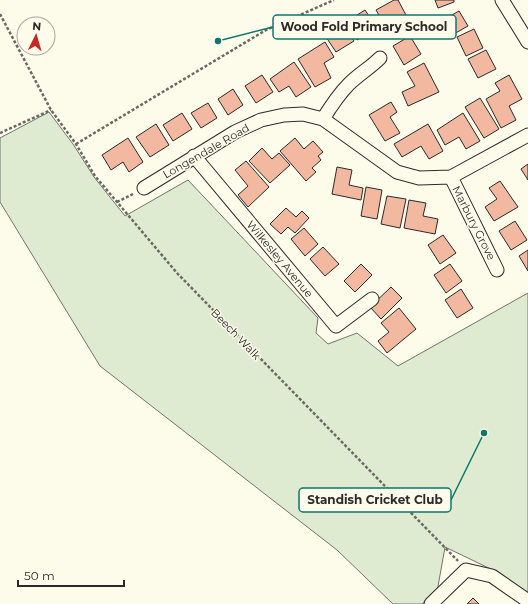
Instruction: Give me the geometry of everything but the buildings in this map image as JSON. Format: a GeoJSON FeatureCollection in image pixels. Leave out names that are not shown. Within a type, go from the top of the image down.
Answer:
{"type":"FeatureCollection","features":[{"type":"Feature","properties":{"kind":"street"},"geometry":{"type":"LineString","coordinates":[[502,0],[528,42]]}},
{"type":"Feature","properties":{"kind":"street"},"geometry":{"type":"LineString","coordinates":[[323,119],[340,94],[380,58]]}},
{"type":"Feature","properties":{"kind":"street","name":"Longendale Road"},"geometry":{"type":"LineString","coordinates":[[144,188],[235,132],[261,120],[284,115],[296,114],[323,119],[397,172],[419,178],[451,177],[528,135]]}},
{"type":"Feature","properties":{"kind":"street","name":"Wilkesley Avenue"},"geometry":{"type":"LineString","coordinates":[[194,156],[336,326],[372,299]]}},
{"type":"Feature","properties":{"kind":"street","name":"Marbury Grove"},"geometry":{"type":"LineString","coordinates":[[451,177],[497,270]]}},
{"type":"Feature","properties":{"kind":"street"},"geometry":{"type":"LineString","coordinates":[[431,604],[466,570],[492,576],[528,601]]}},
{"type":"Feature","properties":{"kind":"path"},"geometry":{"type":"LineString","coordinates":[[76,144],[266,30],[334,0]]}},
{"type":"Feature","properties":{"kind":"path","name":"Beech Walk"},"geometry":{"type":"LineString","coordinates":[[0,14],[51,110],[76,144],[95,176],[177,273],[466,570]]}},
{"type":"Feature","properties":{"kind":"path"},"geometry":{"type":"LineString","coordinates":[[0,133],[51,110]]}},
{"type":"Feature","properties":{"kind":"path"},"geometry":{"type":"LineString","coordinates":[[117,202],[144,188]]}},
{"type":"Feature","properties":{"kind":"green space"},"geometry":{"type":"Polygon","coordinates":[[[49,112],[73,144],[94,177],[125,216],[188,180],[318,318],[316,333],[328,344],[357,333],[398,366],[528,293],[528,601],[497,572],[445,547],[437,592],[422,604],[393,604],[337,550],[100,366],[0,202],[0,138],[49,112]]]}},
{"type":"Feature","properties":{"kind":"place","name":"Wood Fold Primary School"},"geometry":{"type":"Point","coordinates":[218,41]}},
{"type":"Feature","properties":{"kind":"place","name":"Standish Cricket Club"},"geometry":{"type":"Point","coordinates":[484,433]}}]}
